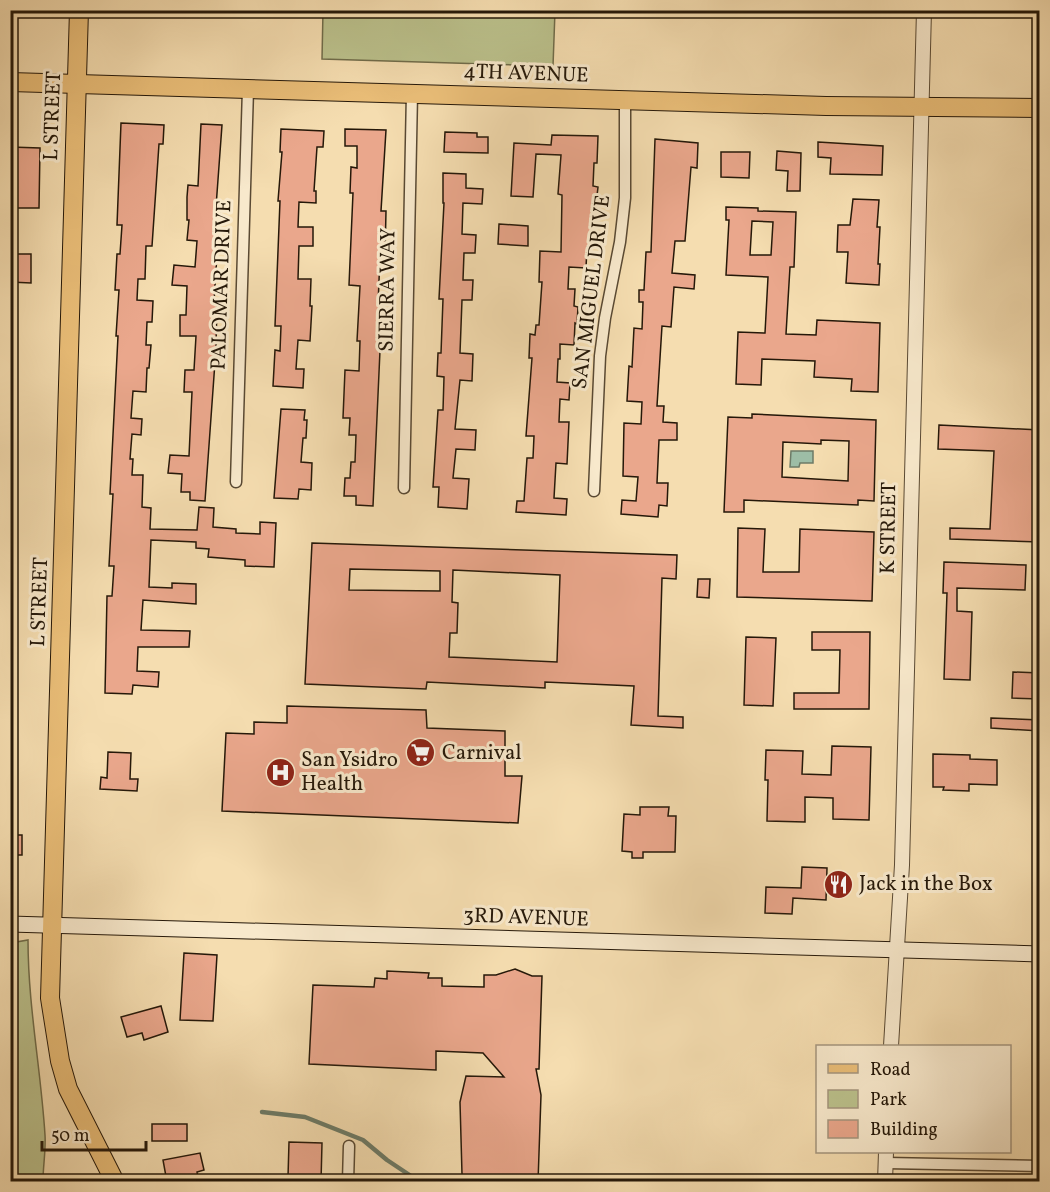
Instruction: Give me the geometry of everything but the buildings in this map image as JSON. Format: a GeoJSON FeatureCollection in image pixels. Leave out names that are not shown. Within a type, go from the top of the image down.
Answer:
{"type":"FeatureCollection","features":[{"type":"Feature","properties":{"kind":"main road","name":"L STREET"},"geometry":{"type":"LineString","coordinates":[[79,10],[54,925],[50,998],[60,1061],[68,1089],[115,1182]]}},
{"type":"Feature","properties":{"kind":"main road","name":"4TH AVENUE"},"geometry":{"type":"LineString","coordinates":[[10,82],[826,106],[1040,108]]}},
{"type":"Feature","properties":{"kind":"main road","name":"3RD AVENUE"},"geometry":{"type":"LineString","coordinates":[[10,924],[1040,954]]}},
{"type":"Feature","properties":{"kind":"street","name":"K STREET"},"geometry":{"type":"LineString","coordinates":[[891,1045],[903,855],[924,10]]}},
{"type":"Feature","properties":{"kind":"street","name":"PALOMAR DRIVE"},"geometry":{"type":"LineString","coordinates":[[236,482],[248,89]]}},
{"type":"Feature","properties":{"kind":"street","name":"SIERRA WAY"},"geometry":{"type":"LineString","coordinates":[[404,488],[412,93]]}},
{"type":"Feature","properties":{"kind":"street","name":"SAN MIGUEL DRIVE"},"geometry":{"type":"LineString","coordinates":[[594,491],[600,356],[620,242],[625,198],[625,99]]}},
{"type":"Feature","properties":{"kind":"street"},"geometry":{"type":"LineString","coordinates":[[348,1182],[349,1146]]}},
{"type":"Feature","properties":{"kind":"street"},"geometry":{"type":"LineString","coordinates":[[885,1182],[886,1157],[1040,1166]]}},
{"type":"Feature","properties":{"kind":"green space"},"geometry":{"type":"Polygon","coordinates":[[[323,11],[555,11],[553,66],[322,59],[323,11]]]}},
{"type":"Feature","properties":{"kind":"green space"},"geometry":{"type":"Polygon","coordinates":[[[28,940],[30,989],[45,1135],[43,1181],[11,1181],[11,943],[28,940]]]}},
{"type":"Feature","properties":{"kind":"shaded area"},"geometry":{"type":"Polygon","coordinates":[[[791,451],[813,451],[813,463],[800,463],[799,467],[790,467],[791,451]]]}},
{"type":"Feature","properties":{"kind":"waterway"},"geometry":{"type":"LineString","coordinates":[[262,1112],[305,1117],[363,1140],[387,1160],[420,1182]]}},
{"type":"Feature","properties":{"kind":"place","name":"Carnival"},"geometry":{"type":"Point","coordinates":[421,753]}},
{"type":"Feature","properties":{"kind":"place","name":"San Ysidro Health"},"geometry":{"type":"Point","coordinates":[280,772]}},
{"type":"Feature","properties":{"kind":"place","name":"Jack in the Box"},"geometry":{"type":"Point","coordinates":[838,884]}}]}
